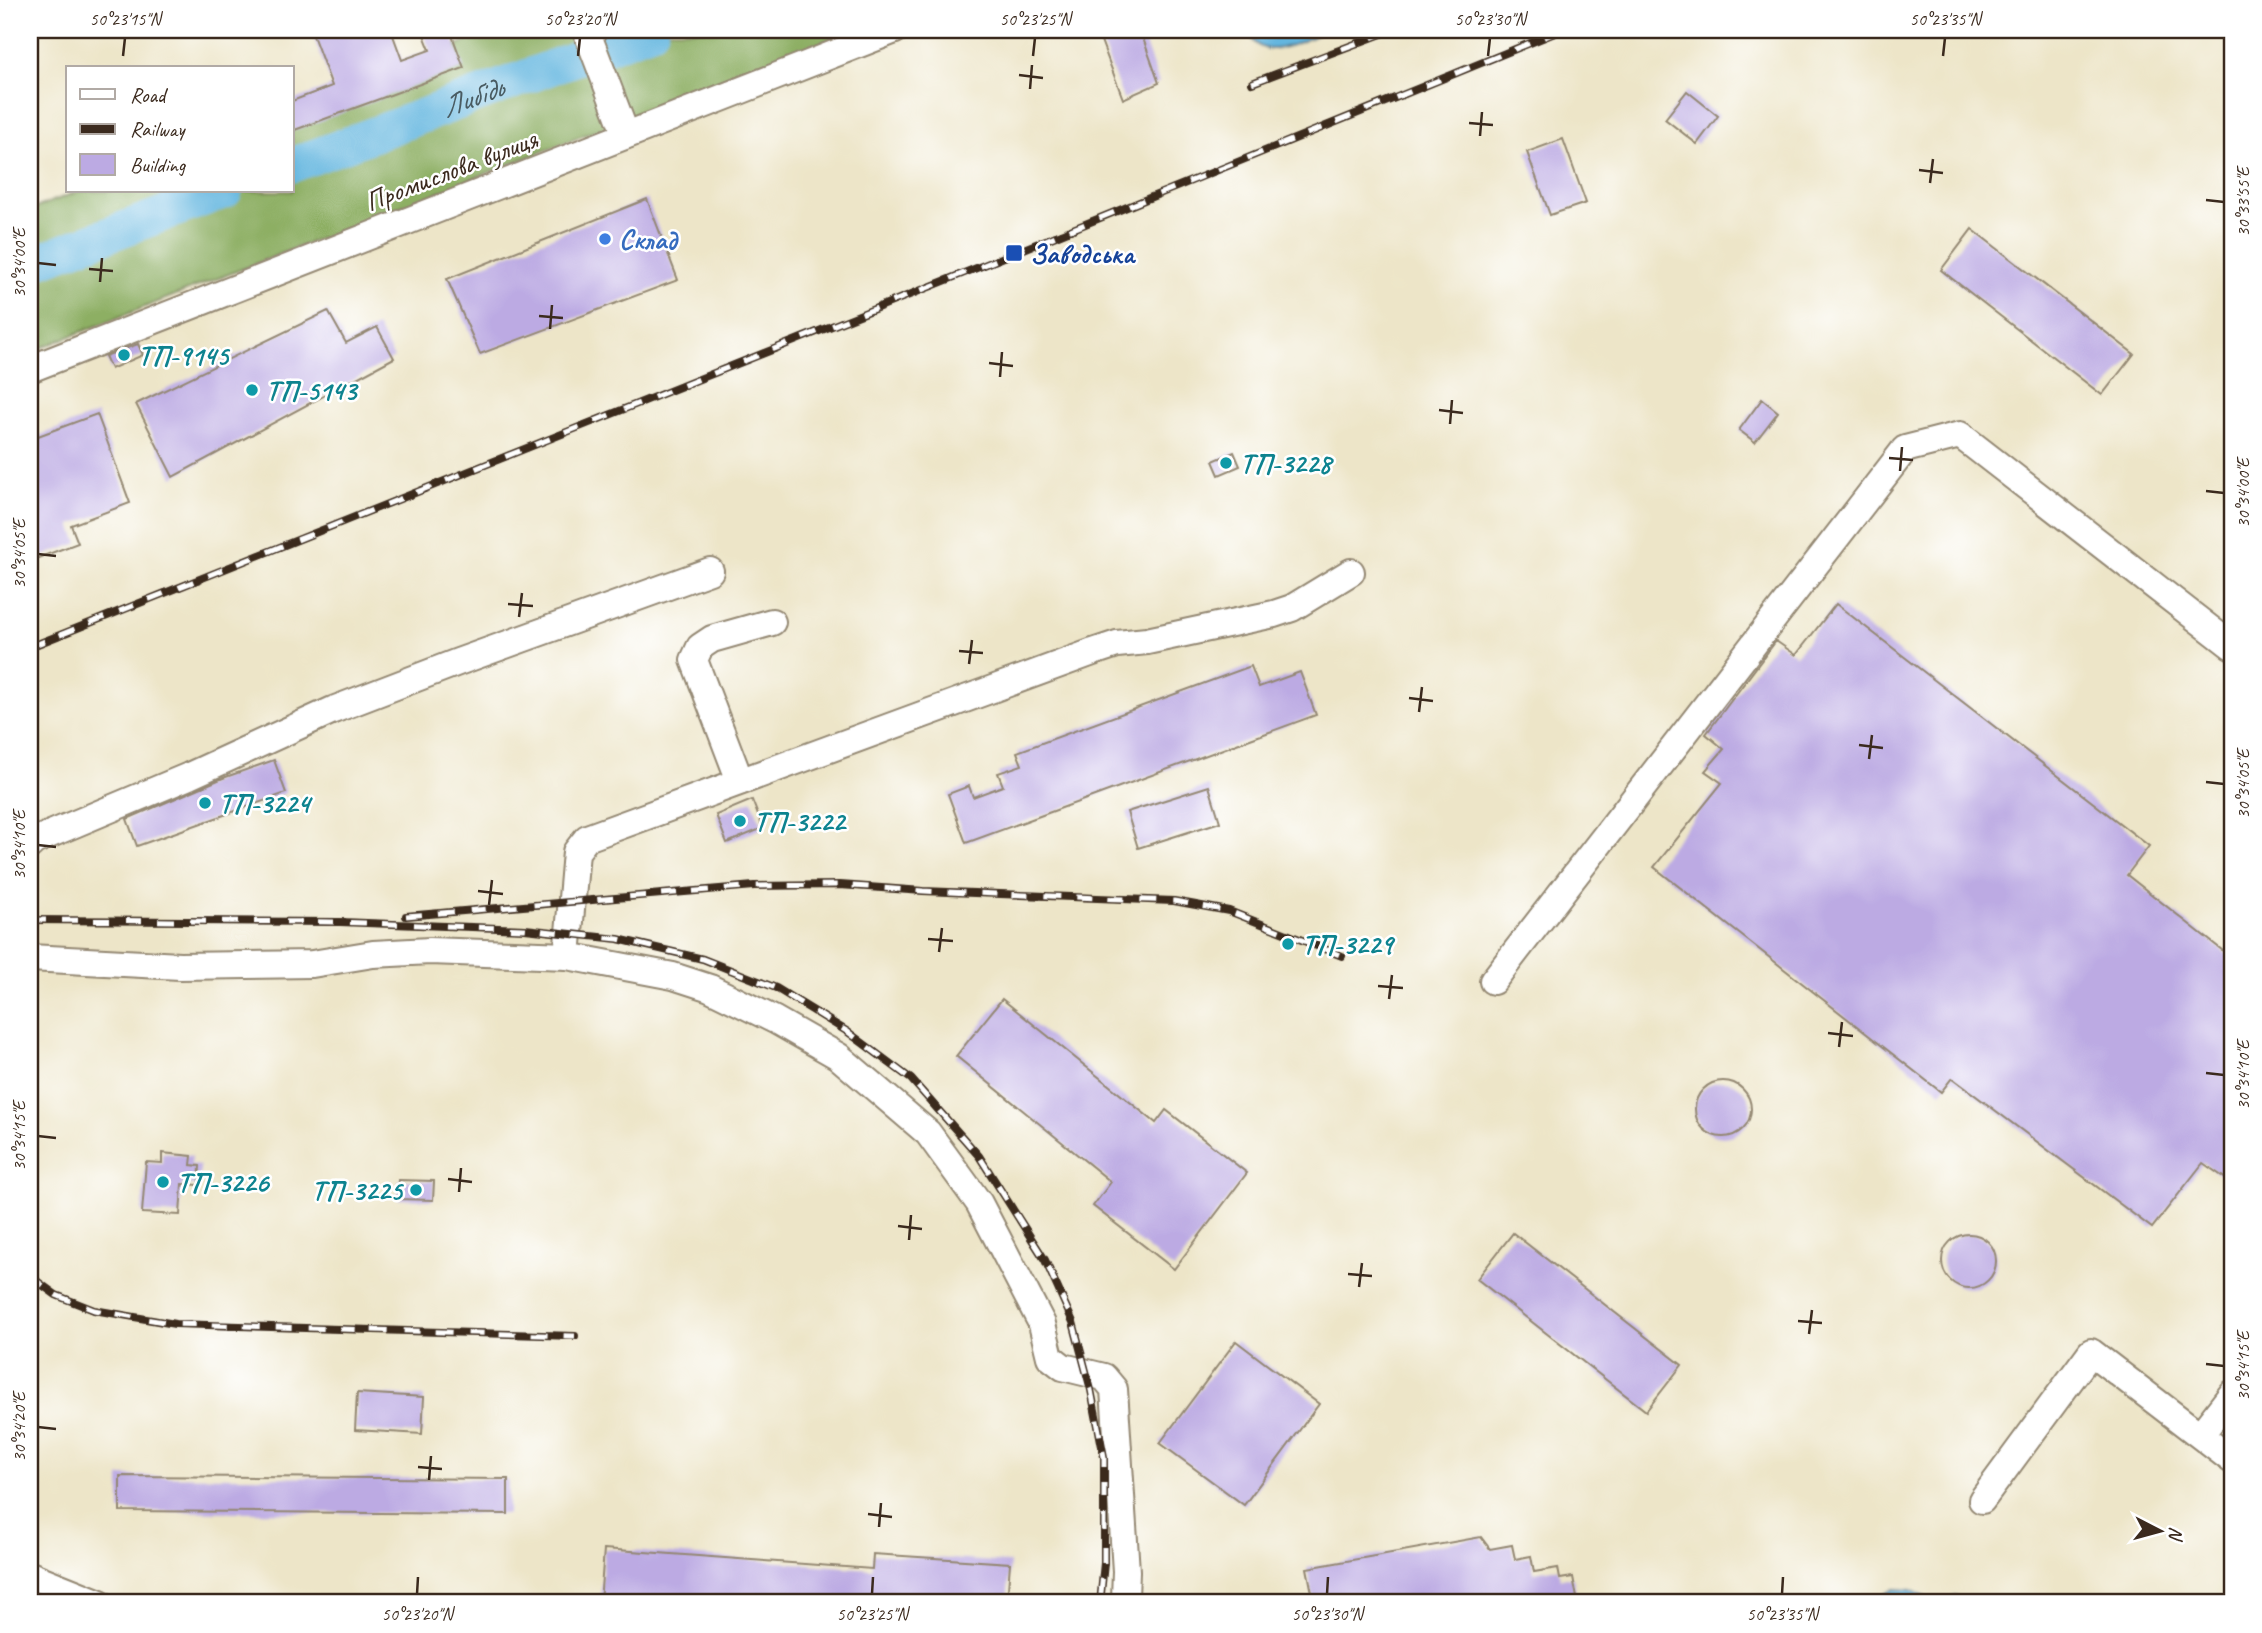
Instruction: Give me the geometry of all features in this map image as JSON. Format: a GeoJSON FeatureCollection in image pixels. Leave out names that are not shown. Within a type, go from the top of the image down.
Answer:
{"type":"FeatureCollection","features":[{"type":"Feature","properties":{"kind":"street"},"geometry":{"type":"LineString","coordinates":[[586,30],[626,135]]}},
{"type":"Feature","properties":{"kind":"street","name":"Промислова вулиця"},"geometry":{"type":"LineString","coordinates":[[30,369],[895,30]]}},
{"type":"Feature","properties":{"kind":"street"},"geometry":{"type":"LineString","coordinates":[[1493,981],[1905,449],[1960,435],[2232,646]]}},
{"type":"Feature","properties":{"kind":"street"},"geometry":{"type":"LineString","coordinates":[[30,845],[333,710],[710,571]]}},
{"type":"Feature","properties":{"kind":"street"},"geometry":{"type":"LineString","coordinates":[[567,956],[576,852],[587,838],[1117,644],[1147,641],[1283,611],[1351,572]]}},
{"type":"Feature","properties":{"kind":"street"},"geometry":{"type":"LineString","coordinates":[[740,781],[694,660],[700,647],[712,639],[772,622]]}},
{"type":"Feature","properties":{"kind":"street"},"geometry":{"type":"LineString","coordinates":[[30,958],[180,966],[312,964],[373,954],[430,951],[567,956],[673,976],[710,988],[775,1020],[838,1056],[928,1133],[979,1203],[1042,1324],[1050,1357],[1063,1367],[1104,1377],[1114,1389],[1126,1571],[1125,1598],[1130,1603]]}},
{"type":"Feature","properties":{"kind":"street"},"geometry":{"type":"LineString","coordinates":[[1982,1500],[2091,1352],[2232,1460]]}},
{"type":"Feature","properties":{"kind":"street"},"geometry":{"type":"LineString","coordinates":[[2201,1434],[2232,1394]]}},
{"type":"Feature","properties":{"kind":"street"},"geometry":{"type":"LineString","coordinates":[[30,1575],[100,1603]]}},
{"type":"Feature","properties":{"kind":"green space"},"geometry":{"type":"Polygon","coordinates":[[[496,30],[853,30],[30,352],[30,210],[76,192],[294,192],[294,107],[496,30]]]}},
{"type":"Feature","properties":{"kind":"green space"},"geometry":{"type":"Polygon","coordinates":[[[1222,30],[1248,30],[1250,37],[1234,38],[1222,30]]]}},
{"type":"Feature","properties":{"kind":"water"},"geometry":{"type":"Polygon","coordinates":[[[1248,30],[1328,30],[1295,44],[1272,49],[1262,47],[1254,41],[1248,30]]]}},
{"type":"Feature","properties":{"kind":"water"},"geometry":{"type":"Polygon","coordinates":[[[1894,1589],[1911,1590],[1936,1603],[1869,1603],[1894,1589]]]}},
{"type":"Feature","properties":{"kind":"water"},"geometry":{"type":"Polygon","coordinates":[[[1956,1596],[1967,1603],[1936,1603],[1956,1596]]]}},
{"type":"Feature","properties":{"kind":"building"},"geometry":{"type":"Polygon","coordinates":[[[311,30],[391,30],[402,60],[430,50],[422,30],[450,30],[464,68],[294,130],[294,100],[332,86],[311,30]]]}},
{"type":"Feature","properties":{"kind":"building"},"geometry":{"type":"Polygon","coordinates":[[[1097,30],[1140,30],[1159,83],[1123,99],[1097,30]]]}},
{"type":"Feature","properties":{"kind":"building"},"geometry":{"type":"Polygon","coordinates":[[[1687,91],[1718,116],[1697,144],[1665,119],[1687,91]]]}},
{"type":"Feature","properties":{"kind":"building"},"geometry":{"type":"Polygon","coordinates":[[[1563,139],[1586,203],[1550,215],[1527,152],[1563,139]]]}},
{"type":"Feature","properties":{"kind":"building","name":"Склад"},"geometry":{"type":"Polygon","coordinates":[[[647,199],[678,280],[480,354],[447,279],[647,199]]]}},
{"type":"Feature","properties":{"kind":"building"},"geometry":{"type":"Polygon","coordinates":[[[1972,229],[2134,354],[2102,395],[1941,270],[1972,229]]]}},
{"type":"Feature","properties":{"kind":"building","name":"ТП-5143"},"geometry":{"type":"Polygon","coordinates":[[[328,311],[346,343],[377,327],[394,358],[173,477],[136,404],[328,311]]]}},
{"type":"Feature","properties":{"kind":"building","name":"ТП-9145"},"geometry":{"type":"Polygon","coordinates":[[[138,344],[143,355],[111,369],[105,356],[138,344]]]}},
{"type":"Feature","properties":{"kind":"building"},"geometry":{"type":"Polygon","coordinates":[[[1762,399],[1778,412],[1755,442],[1739,430],[1762,399]]]}},
{"type":"Feature","properties":{"kind":"building"},"geometry":{"type":"Polygon","coordinates":[[[97,414],[130,503],[71,525],[78,543],[30,561],[30,439],[97,414]]]}},
{"type":"Feature","properties":{"kind":"building","name":"ТП-3228"},"geometry":{"type":"Polygon","coordinates":[[[1234,452],[1240,466],[1219,475],[1213,461],[1234,452]]]}},
{"type":"Feature","properties":{"kind":"building"},"geometry":{"type":"Polygon","coordinates":[[[1836,604],[2149,846],[2127,875],[2232,958],[2232,1183],[2203,1163],[2152,1228],[1952,1078],[1941,1092],[1654,867],[1722,783],[1705,771],[1724,749],[1706,734],[1776,641],[1796,655],[1836,604]]]}},
{"type":"Feature","properties":{"kind":"building"},"geometry":{"type":"Polygon","coordinates":[[[1251,666],[1259,687],[1300,672],[1316,715],[966,843],[948,794],[969,786],[973,797],[1003,786],[998,773],[1022,765],[1017,752],[1251,666]]]}},
{"type":"Feature","properties":{"kind":"building","name":"ТП-3224"},"geometry":{"type":"Polygon","coordinates":[[[274,760],[286,793],[137,846],[127,819],[223,778],[274,760]]]}},
{"type":"Feature","properties":{"kind":"building"},"geometry":{"type":"Polygon","coordinates":[[[1209,786],[1220,822],[1138,848],[1127,812],[1209,786]]]}},
{"type":"Feature","properties":{"kind":"building","name":"ТП-3222"},"geometry":{"type":"Polygon","coordinates":[[[752,800],[763,828],[727,843],[716,815],[752,800]]]}},
{"type":"Feature","properties":{"kind":"building"},"geometry":{"type":"Polygon","coordinates":[[[1002,999],[1156,1123],[1166,1110],[1247,1173],[1174,1269],[1093,1206],[1111,1182],[956,1056],[1002,999]]]}},
{"type":"Feature","properties":{"kind":"building"},"geometry":{"type":"Polygon","coordinates":[[[1717,1081],[1729,1081],[1739,1085],[1747,1093],[1751,1109],[1747,1125],[1739,1133],[1729,1137],[1717,1137],[1707,1133],[1699,1125],[1695,1115],[1695,1103],[1699,1093],[1707,1085],[1717,1081]]]}},
{"type":"Feature","properties":{"kind":"building","name":"ТП-3226"},"geometry":{"type":"Polygon","coordinates":[[[162,1153],[192,1156],[191,1165],[200,1166],[199,1185],[182,1184],[180,1215],[142,1213],[146,1162],[162,1163],[162,1153]]]}},
{"type":"Feature","properties":{"kind":"building","name":"ТП-3225"},"geometry":{"type":"Polygon","coordinates":[[[399,1180],[434,1181],[433,1200],[398,1199],[399,1180]]]}},
{"type":"Feature","properties":{"kind":"building"},"geometry":{"type":"Polygon","coordinates":[[[1513,1233],[1682,1365],[1646,1411],[1477,1279],[1513,1233]]]}},
{"type":"Feature","properties":{"kind":"building"},"geometry":{"type":"Polygon","coordinates":[[[1969,1234],[1988,1242],[1996,1261],[1988,1280],[1969,1288],[1950,1280],[1942,1261],[1950,1242],[1969,1234]]]}},
{"type":"Feature","properties":{"kind":"building"},"geometry":{"type":"Polygon","coordinates":[[[1236,1341],[1319,1404],[1244,1505],[1160,1443],[1236,1341]]]}},
{"type":"Feature","properties":{"kind":"building"},"geometry":{"type":"Polygon","coordinates":[[[357,1393],[424,1397],[422,1434],[355,1430],[357,1393]]]}},
{"type":"Feature","properties":{"kind":"building"},"geometry":{"type":"Polygon","coordinates":[[[120,1476],[508,1479],[508,1514],[120,1511],[120,1476]]]}},
{"type":"Feature","properties":{"kind":"building"},"geometry":{"type":"Polygon","coordinates":[[[1481,1537],[1490,1549],[1512,1545],[1515,1559],[1531,1556],[1534,1572],[1558,1568],[1560,1579],[1573,1577],[1578,1603],[1314,1603],[1307,1568],[1481,1537]]]}},
{"type":"Feature","properties":{"kind":"building"},"geometry":{"type":"Polygon","coordinates":[[[604,1549],[872,1569],[873,1554],[1010,1563],[1007,1603],[600,1603],[604,1549]]]}},
{"type":"Feature","properties":{"kind":"waterway","name":"Либідь"},"geometry":{"type":"LineString","coordinates":[[294,164],[651,30]]}},
{"type":"Feature","properties":{"kind":"waterway","name":"Либідь"},"geometry":{"type":"LineString","coordinates":[[30,264],[222,192]]}},
{"type":"Feature","properties":{"kind":"railway"},"geometry":{"type":"LineString","coordinates":[[1252,83],[1392,30]]}},
{"type":"Feature","properties":{"kind":"railway"},"geometry":{"type":"LineString","coordinates":[[30,647],[1014,253],[1562,30]]}},
{"type":"Feature","properties":{"kind":"railway"},"geometry":{"type":"LineString","coordinates":[[406,916],[754,886],[840,885],[1174,901],[1229,911],[1342,956]]}},
{"type":"Feature","properties":{"kind":"railway"},"geometry":{"type":"LineString","coordinates":[[30,920],[340,922],[525,929],[618,939],[703,959],[776,988],[848,1032],[911,1079],[979,1156],[1045,1260],[1073,1322],[1091,1390],[1104,1457],[1104,1563],[1100,1603]]}},
{"type":"Feature","properties":{"kind":"railway"},"geometry":{"type":"LineString","coordinates":[[30,1276],[56,1295],[94,1310],[175,1324],[575,1336]]}},
{"type":"Feature","properties":{"kind":"place","name":"Склад"},"geometry":{"type":"Point","coordinates":[605,239]}},
{"type":"Feature","properties":{"kind":"place","name":"Заводська"},"geometry":{"type":"Point","coordinates":[1014,253]}},
{"type":"Feature","properties":{"kind":"place","name":"ТП-9145"},"geometry":{"type":"Point","coordinates":[124,355]}},
{"type":"Feature","properties":{"kind":"place","name":"ТП-5143"},"geometry":{"type":"Point","coordinates":[252,390]}},
{"type":"Feature","properties":{"kind":"place","name":"ТП-3228"},"geometry":{"type":"Point","coordinates":[1226,463]}},
{"type":"Feature","properties":{"kind":"place","name":"ТП-3224"},"geometry":{"type":"Point","coordinates":[205,803]}},
{"type":"Feature","properties":{"kind":"place","name":"ТП-3222"},"geometry":{"type":"Point","coordinates":[740,821]}},
{"type":"Feature","properties":{"kind":"place","name":"ТП-3229"},"geometry":{"type":"Point","coordinates":[1288,944]}},
{"type":"Feature","properties":{"kind":"place","name":"ТП-3226"},"geometry":{"type":"Point","coordinates":[163,1182]}},
{"type":"Feature","properties":{"kind":"place","name":"ТП-3225"},"geometry":{"type":"Point","coordinates":[416,1190]}}]}
